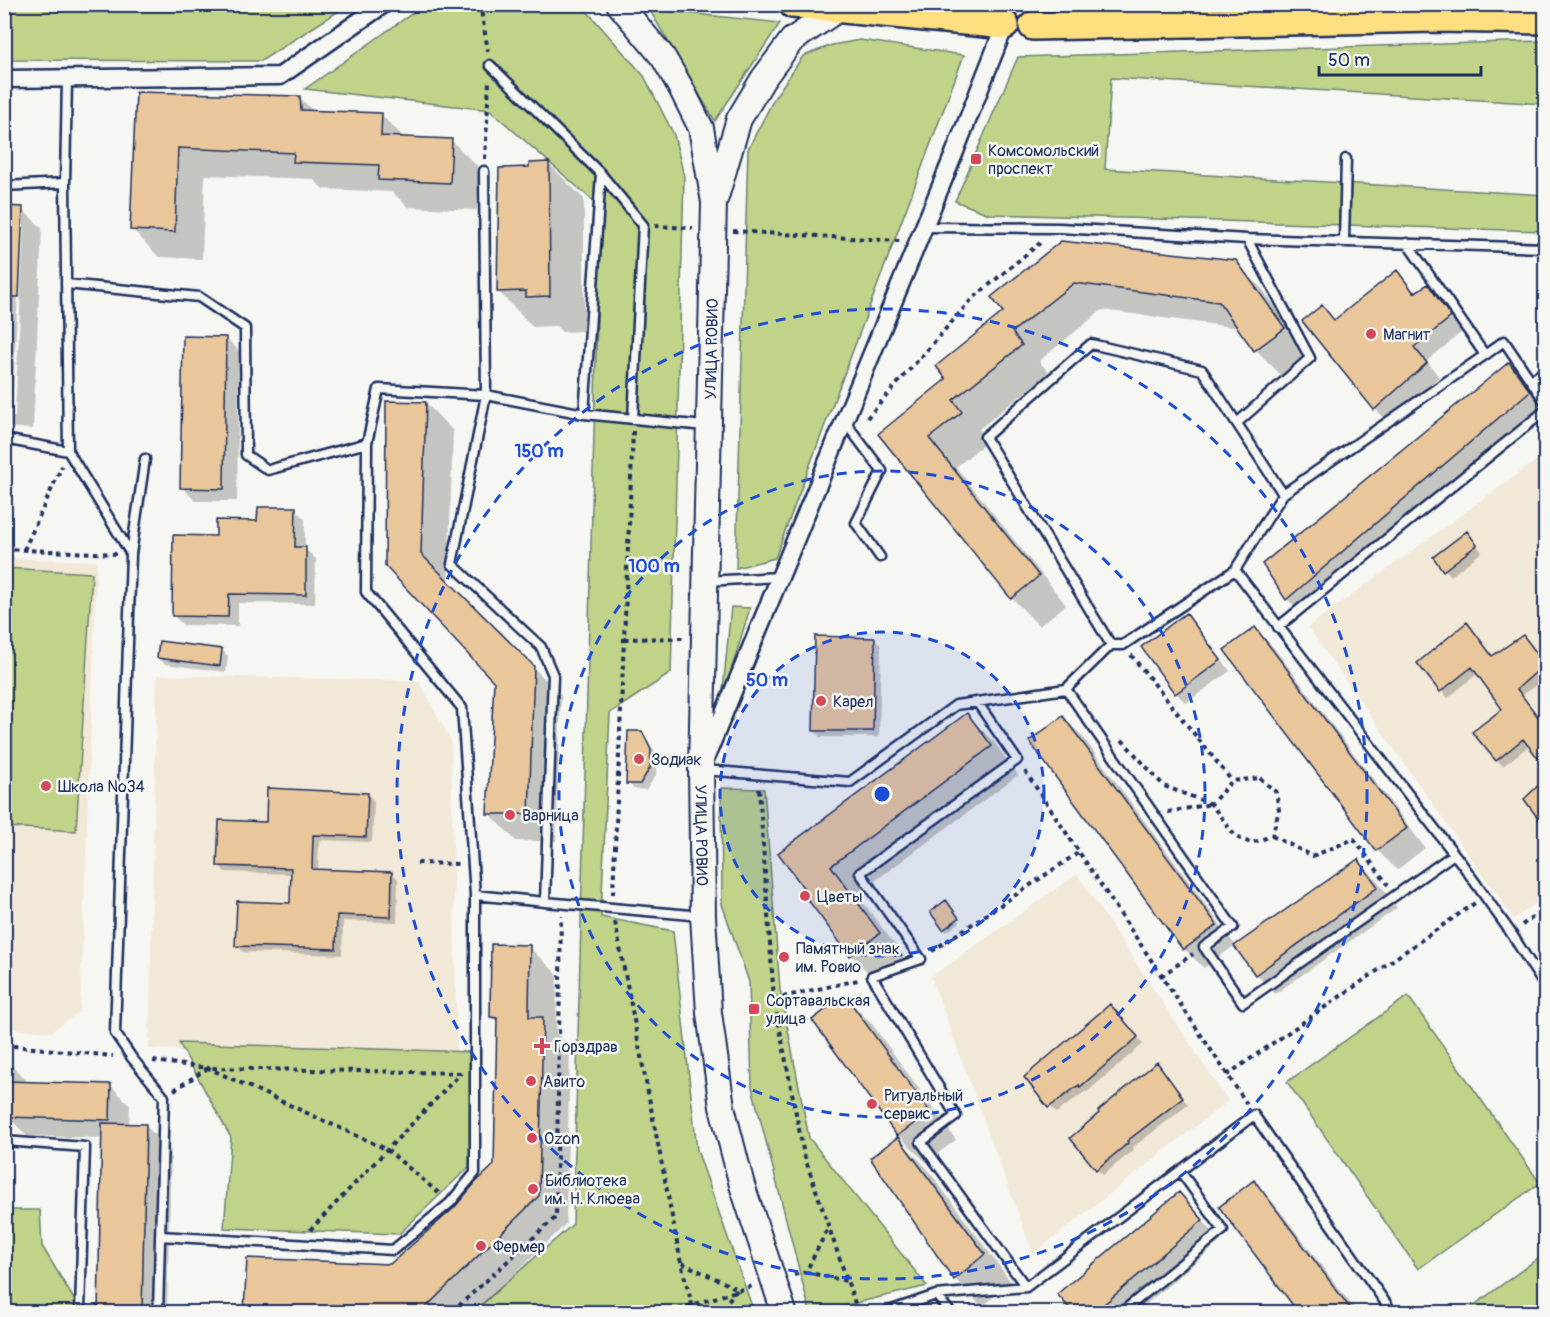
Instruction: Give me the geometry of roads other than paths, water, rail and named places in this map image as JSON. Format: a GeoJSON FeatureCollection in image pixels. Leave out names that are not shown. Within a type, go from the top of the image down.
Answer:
{"type":"FeatureCollection","features":[{"type":"Feature","properties":{"kind":"main road","name":"УЛИЦА РОВИО"},"geometry":{"type":"LineString","coordinates":[[619,4],[663,57],[701,128],[714,202],[701,769],[703,916],[709,1013],[722,1107],[742,1185],[784,1312]]}},
{"type":"Feature","properties":{"kind":"main road"},"geometry":{"type":"LineString","coordinates":[[793,4],[837,10],[1033,26],[1433,11],[1545,20]]}},
{"type":"Feature","properties":{"kind":"main road"},"geometry":{"type":"LineString","coordinates":[[1033,26],[1054,4]]}},
{"type":"Feature","properties":{"kind":"main road","name":"УЛИЦА РОВИО"},"geometry":{"type":"LineString","coordinates":[[714,202],[739,119],[763,78],[792,40],[837,10]]}},
{"type":"Feature","properties":{"kind":"street"},"geometry":{"type":"LineString","coordinates":[[4,79],[280,76],[384,4]]}},
{"type":"Feature","properties":{"kind":"street"},"geometry":{"type":"LineString","coordinates":[[701,769],[780,577],[849,427],[921,234],[1005,25]]}},
{"type":"Feature","properties":{"kind":"lane"},"geometry":{"type":"LineString","coordinates":[[490,65],[601,174],[643,225],[633,419]]}},
{"type":"Feature","properties":{"kind":"lane"},"geometry":{"type":"LineString","coordinates":[[67,80],[65,183],[68,451],[131,554]]}},
{"type":"Feature","properties":{"kind":"lane"},"geometry":{"type":"LineString","coordinates":[[1344,241],[1347,159]]}},
{"type":"Feature","properties":{"kind":"lane"},"geometry":{"type":"LineString","coordinates":[[484,171],[486,395],[452,564],[541,647],[553,675],[545,902]]}},
{"type":"Feature","properties":{"kind":"lane"},"geometry":{"type":"LineString","coordinates":[[584,414],[601,174]]}},
{"type":"Feature","properties":{"kind":"lane"},"geometry":{"type":"LineString","coordinates":[[4,186],[65,183]]}},
{"type":"Feature","properties":{"kind":"lane"},"geometry":{"type":"LineString","coordinates":[[921,234],[1060,228],[1247,239],[1545,248]]}},
{"type":"Feature","properties":{"kind":"lane"},"geometry":{"type":"LineString","coordinates":[[1237,423],[1310,358],[1247,239]]}},
{"type":"Feature","properties":{"kind":"lane"},"geometry":{"type":"LineString","coordinates":[[1407,243],[1485,355]]}},
{"type":"Feature","properties":{"kind":"lane"},"geometry":{"type":"LineString","coordinates":[[66,284],[200,297],[245,328],[246,455],[268,470],[367,443]]}},
{"type":"Feature","properties":{"kind":"lane"},"geometry":{"type":"LineString","coordinates":[[701,769],[850,782],[956,705],[1066,688],[1111,645],[1123,645],[1235,570],[1283,494],[1504,341],[1532,380],[1545,403]]}},
{"type":"Feature","properties":{"kind":"lane"},"geometry":{"type":"LineString","coordinates":[[1111,645],[985,436],[1091,344],[1202,370],[1283,494]]}},
{"type":"Feature","properties":{"kind":"lane"},"geometry":{"type":"LineString","coordinates":[[1532,380],[1545,370]]}},
{"type":"Feature","properties":{"kind":"lane"},"geometry":{"type":"LineString","coordinates":[[160,1236],[393,1250],[450,1203],[475,1173],[475,895],[462,708],[366,592],[367,443],[379,389],[486,395],[584,414],[709,426]]}},
{"type":"Feature","properties":{"kind":"lane"},"geometry":{"type":"LineString","coordinates":[[1278,627],[1545,410]]}},
{"type":"Feature","properties":{"kind":"lane"},"geometry":{"type":"LineString","coordinates":[[849,427],[882,471],[856,523],[880,557]]}},
{"type":"Feature","properties":{"kind":"lane"},"geometry":{"type":"LineString","coordinates":[[4,439],[68,451]]}},
{"type":"Feature","properties":{"kind":"lane"},"geometry":{"type":"LineString","coordinates":[[145,459],[131,554],[115,1033],[164,1097],[158,1312]]}},
{"type":"Feature","properties":{"kind":"lane"},"geometry":{"type":"LineString","coordinates":[[1235,570],[1454,854],[1511,933],[1545,988]]}},
{"type":"Feature","properties":{"kind":"lane"},"geometry":{"type":"LineString","coordinates":[[705,581],[780,577]]}},
{"type":"Feature","properties":{"kind":"lane"},"geometry":{"type":"LineString","coordinates":[[1066,688],[1233,927],[1204,947],[1243,1003],[1454,854]]}},
{"type":"Feature","properties":{"kind":"lane"},"geometry":{"type":"LineString","coordinates":[[977,702],[1017,759],[860,873],[921,959],[872,976],[956,1116],[921,1142],[1026,1287]]}},
{"type":"Feature","properties":{"kind":"lane"},"geometry":{"type":"LineString","coordinates":[[475,895],[703,916]]}},
{"type":"Feature","properties":{"kind":"lane"},"geometry":{"type":"LineString","coordinates":[[886,1312],[936,1295],[1026,1287],[1254,1115],[1392,1312]]}},
{"type":"Feature","properties":{"kind":"lane"},"geometry":{"type":"LineString","coordinates":[[4,1142],[85,1147],[80,1312]]}},
{"type":"Feature","properties":{"kind":"lane"},"geometry":{"type":"LineString","coordinates":[[1122,1312],[1222,1230],[1180,1171]]}},
{"type":"Feature","properties":{"kind":"lane"},"geometry":{"type":"LineString","coordinates":[[936,1295],[950,1312]]}},
{"type":"Feature","properties":{"kind":"place","name":"Комсомольский проспект"},"geometry":{"type":"Point","coordinates":[976,159]}},
{"type":"Feature","properties":{"kind":"place","name":"Магнит"},"geometry":{"type":"Point","coordinates":[1371,334]}},
{"type":"Feature","properties":{"kind":"place","name":"Карел"},"geometry":{"type":"Point","coordinates":[821,701]}},
{"type":"Feature","properties":{"kind":"place","name":"Зодиак"},"geometry":{"type":"Point","coordinates":[639,759]}},
{"type":"Feature","properties":{"kind":"place","name":"Школа №34"},"geometry":{"type":"Point","coordinates":[46,786]}},
{"type":"Feature","properties":{"kind":"place","name":"Варница"},"geometry":{"type":"Point","coordinates":[510,815]}},
{"type":"Feature","properties":{"kind":"place","name":"Цветы"},"geometry":{"type":"Point","coordinates":[805,896]}},
{"type":"Feature","properties":{"kind":"place","name":"Памятный знак им. Ровио"},"geometry":{"type":"Point","coordinates":[784,957]}},
{"type":"Feature","properties":{"kind":"place","name":"Сортавальская улица"},"geometry":{"type":"Point","coordinates":[754,1009]}},
{"type":"Feature","properties":{"kind":"place","name":"Горздрав"},"geometry":{"type":"Point","coordinates":[542,1046]}},
{"type":"Feature","properties":{"kind":"place","name":"Авито"},"geometry":{"type":"Point","coordinates":[531,1081]}},
{"type":"Feature","properties":{"kind":"place","name":"Ритуальный сервис"},"geometry":{"type":"Point","coordinates":[872,1104]}},
{"type":"Feature","properties":{"kind":"place","name":"Ozon"},"geometry":{"type":"Point","coordinates":[532,1138]}},
{"type":"Feature","properties":{"kind":"place","name":"Библиотека им. Н. Клюева"},"geometry":{"type":"Point","coordinates":[533,1189]}},
{"type":"Feature","properties":{"kind":"place","name":"Фермер"},"geometry":{"type":"Point","coordinates":[481,1246]}}]}
